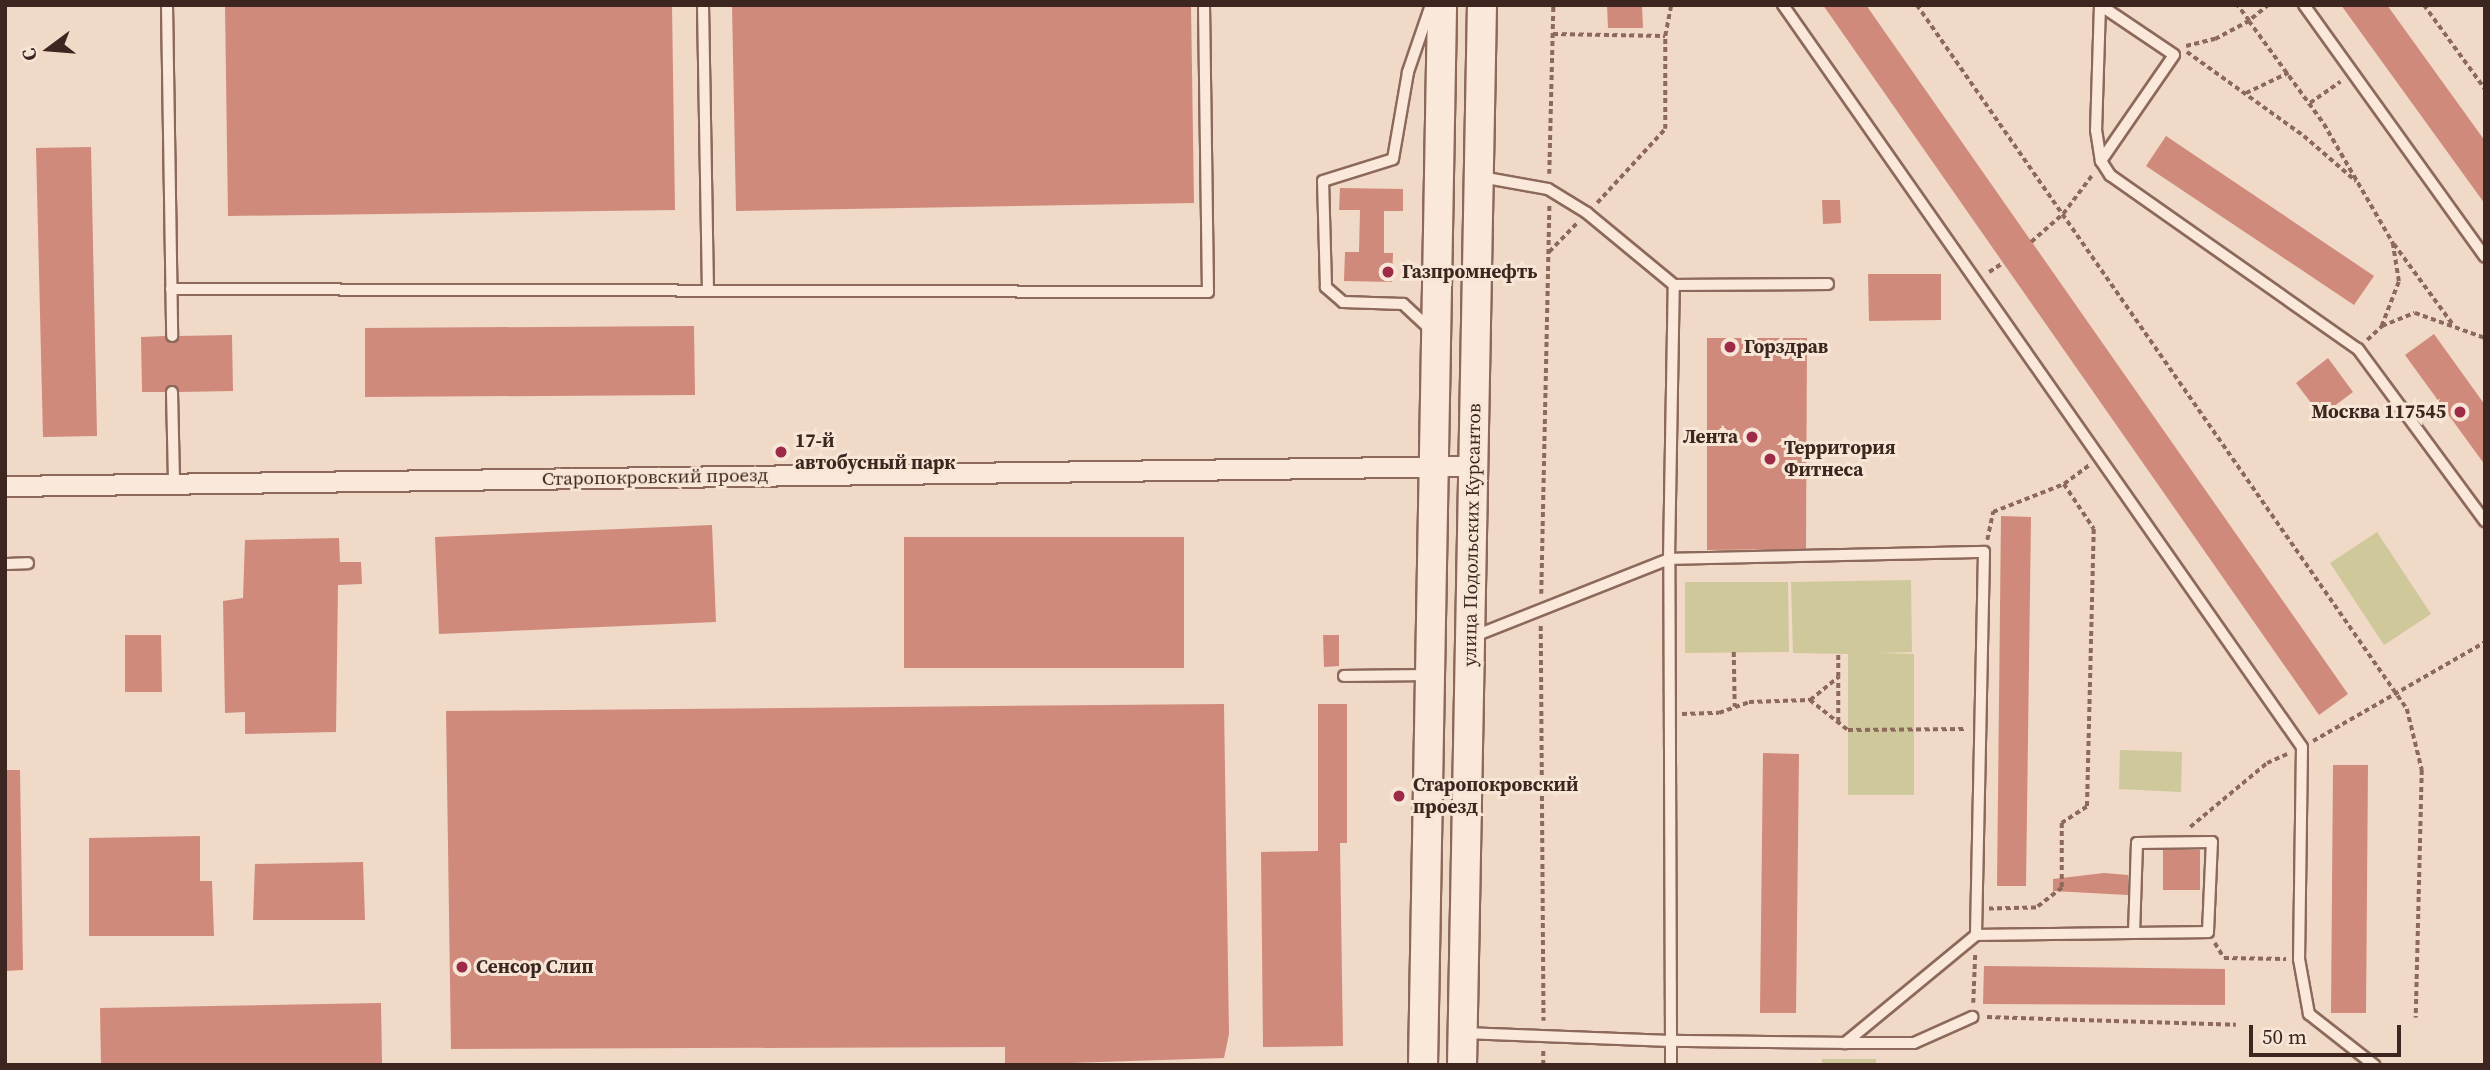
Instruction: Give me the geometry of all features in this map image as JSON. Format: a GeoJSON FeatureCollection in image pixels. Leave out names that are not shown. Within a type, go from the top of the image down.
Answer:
{"type":"FeatureCollection","features":[{"type":"Feature","properties":{"kind":"main road","name":"улица Подольских Курсантов"},"geometry":{"type":"LineString","coordinates":[[1423,1065],[1442,5]]}},
{"type":"Feature","properties":{"kind":"main road","name":"улица Подольских Курсантов"},"geometry":{"type":"LineString","coordinates":[[1462,1065],[1482,5]]}},
{"type":"Feature","properties":{"kind":"street","name":"Старопокровский проезд"},"geometry":{"type":"LineString","coordinates":[[5,486],[1474,466]]}},
{"type":"Feature","properties":{"kind":"lane"},"geometry":{"type":"LineString","coordinates":[[167,5],[172,336]]}},
{"type":"Feature","properties":{"kind":"lane"},"geometry":{"type":"LineString","coordinates":[[703,5],[708,291]]}},
{"type":"Feature","properties":{"kind":"lane"},"geometry":{"type":"LineString","coordinates":[[171,289],[1208,292],[1204,5]]}},
{"type":"Feature","properties":{"kind":"lane"},"geometry":{"type":"LineString","coordinates":[[1431,5],[1408,72],[1393,159],[1323,180],[1326,287],[1343,302],[1403,304],[1436,335]]}},
{"type":"Feature","properties":{"kind":"lane"},"geometry":{"type":"LineString","coordinates":[[1783,5],[2302,747],[2298,959],[2309,1014],[2374,1065]]}},
{"type":"Feature","properties":{"kind":"lane"},"geometry":{"type":"LineString","coordinates":[[2100,5],[2095,130],[2102,162],[2122,187],[2358,349],[2485,521]]}},
{"type":"Feature","properties":{"kind":"lane"},"geometry":{"type":"LineString","coordinates":[[2100,5],[2174,55],[2102,162]]}},
{"type":"Feature","properties":{"kind":"lane"},"geometry":{"type":"LineString","coordinates":[[2304,5],[2485,257]]}},
{"type":"Feature","properties":{"kind":"lane"},"geometry":{"type":"LineString","coordinates":[[1480,176],[1548,189],[1587,212],[1674,285],[1828,284]]}},
{"type":"Feature","properties":{"kind":"lane"},"geometry":{"type":"LineString","coordinates":[[1671,1065],[1669,559],[1674,285]]}},
{"type":"Feature","properties":{"kind":"lane"},"geometry":{"type":"LineString","coordinates":[[172,392],[174,483]]}},
{"type":"Feature","properties":{"kind":"lane"},"geometry":{"type":"LineString","coordinates":[[1470,638],[1669,559],[1984,552],[1976,935]]}},
{"type":"Feature","properties":{"kind":"lane"},"geometry":{"type":"LineString","coordinates":[[5,564],[28,563]]}},
{"type":"Feature","properties":{"kind":"lane"},"geometry":{"type":"LineString","coordinates":[[1344,676],[1430,675]]}},
{"type":"Feature","properties":{"kind":"lane"},"geometry":{"type":"LineString","coordinates":[[1845,1043],[1976,935],[2134,933],[2208,932],[2212,842],[2137,843],[2134,933]]}},
{"type":"Feature","properties":{"kind":"lane"},"geometry":{"type":"LineString","coordinates":[[1464,1033],[1671,1041],[1914,1043],[1972,1017]]}},
{"type":"Feature","properties":{"kind":"path"},"geometry":{"type":"LineString","coordinates":[[1548,189],[1553,5]]}},
{"type":"Feature","properties":{"kind":"path"},"geometry":{"type":"LineString","coordinates":[[1549,252],[1665,129],[1665,36],[1671,5]]}},
{"type":"Feature","properties":{"kind":"path"},"geometry":{"type":"LineString","coordinates":[[1917,5],[2398,690],[2415,730],[2422,770],[2416,1018]]}},
{"type":"Feature","properties":{"kind":"path"},"geometry":{"type":"LineString","coordinates":[[2237,5],[2310,103],[2393,243],[2456,327]]}},
{"type":"Feature","properties":{"kind":"path"},"geometry":{"type":"LineString","coordinates":[[2269,5],[2215,39],[2180,47],[2246,94],[2360,185]]}},
{"type":"Feature","properties":{"kind":"path"},"geometry":{"type":"LineString","coordinates":[[2424,5],[2485,89]]}},
{"type":"Feature","properties":{"kind":"path"},"geometry":{"type":"LineString","coordinates":[[1553,34],[1665,36]]}},
{"type":"Feature","properties":{"kind":"path"},"geometry":{"type":"LineString","coordinates":[[2246,94],[2288,73]]}},
{"type":"Feature","properties":{"kind":"path"},"geometry":{"type":"LineString","coordinates":[[2310,103],[2343,80]]}},
{"type":"Feature","properties":{"kind":"path"},"geometry":{"type":"LineString","coordinates":[[2031,242],[2063,214],[2102,162]]}},
{"type":"Feature","properties":{"kind":"path"},"geometry":{"type":"LineString","coordinates":[[2382,326],[2399,282],[2393,243]]}},
{"type":"Feature","properties":{"kind":"path"},"geometry":{"type":"LineString","coordinates":[[2366,342],[2382,326],[2415,313],[2485,338]]}},
{"type":"Feature","properties":{"kind":"path"},"geometry":{"type":"LineString","coordinates":[[1984,552],[1993,512],[2064,484],[2100,458]]}},
{"type":"Feature","properties":{"kind":"path"},"geometry":{"type":"LineString","coordinates":[[1977,909],[2036,908],[2062,888],[2062,823],[2087,807],[2094,528],[2064,484]]}},
{"type":"Feature","properties":{"kind":"path"},"geometry":{"type":"LineString","coordinates":[[2174,842],[2267,763],[2302,747],[2485,642]]}},
{"type":"Feature","properties":{"kind":"path"},"geometry":{"type":"LineString","coordinates":[[1734,652],[1735,707]]}},
{"type":"Feature","properties":{"kind":"path"},"geometry":{"type":"LineString","coordinates":[[1838,654],[1838,722]]}},
{"type":"Feature","properties":{"kind":"path"},"geometry":{"type":"LineString","coordinates":[[1669,715],[1719,713],[1749,702],[1810,700],[1838,677]]}},
{"type":"Feature","properties":{"kind":"path"},"geometry":{"type":"LineString","coordinates":[[1810,700],[1848,730],[1982,728]]}},
{"type":"Feature","properties":{"kind":"path"},"geometry":{"type":"LineString","coordinates":[[2208,932],[2224,958],[2298,959]]}},
{"type":"Feature","properties":{"kind":"path"},"geometry":{"type":"LineString","coordinates":[[1976,935],[1972,1017],[2236,1025]]}},
{"type":"Feature","properties":{"kind":"shaded area"},"geometry":{"type":"Polygon","coordinates":[[[2377,532],[2431,614],[2384,645],[2330,563],[2377,532]]]}},
{"type":"Feature","properties":{"kind":"shaded area"},"geometry":{"type":"Polygon","coordinates":[[[1911,580],[1912,652],[1879,653],[1914,654],[1914,795],[1848,795],[1848,654],[1793,653],[1791,582],[1911,580]]]}},
{"type":"Feature","properties":{"kind":"shaded area"},"geometry":{"type":"Polygon","coordinates":[[[1685,582],[1788,582],[1789,652],[1685,653],[1685,582]]]}},
{"type":"Feature","properties":{"kind":"shaded area"},"geometry":{"type":"Polygon","coordinates":[[[2120,750],[2182,752],[2181,792],[2119,789],[2120,750]]]}},
{"type":"Feature","properties":{"kind":"shaded area"},"geometry":{"type":"Polygon","coordinates":[[[1822,1059],[1876,1059],[1876,1065],[1822,1065],[1822,1059]]]}},
{"type":"Feature","properties":{"kind":"building"},"geometry":{"type":"Polygon","coordinates":[[[225,5],[672,5],[675,210],[228,216],[225,5]]]}},
{"type":"Feature","properties":{"kind":"building"},"geometry":{"type":"Polygon","coordinates":[[[732,5],[1191,5],[1194,203],[736,211],[732,5]]]}},
{"type":"Feature","properties":{"kind":"building"},"geometry":{"type":"Polygon","coordinates":[[[1607,5],[1642,5],[1643,28],[1608,28],[1607,5]]]}},
{"type":"Feature","properties":{"kind":"building"},"geometry":{"type":"Polygon","coordinates":[[[1823,5],[1866,5],[2348,694],[2319,715],[1823,5]]]}},
{"type":"Feature","properties":{"kind":"building"},"geometry":{"type":"Polygon","coordinates":[[[2341,5],[2387,5],[2485,141],[2485,204],[2341,5]]]}},
{"type":"Feature","properties":{"kind":"building"},"geometry":{"type":"Polygon","coordinates":[[[2166,136],[2374,276],[2354,305],[2146,166],[2166,136]]]}},
{"type":"Feature","properties":{"kind":"building"},"geometry":{"type":"Polygon","coordinates":[[[91,147],[97,436],[43,437],[36,148],[91,147]]]}},
{"type":"Feature","properties":{"kind":"building"},"geometry":{"type":"Polygon","coordinates":[[[1340,188],[1403,189],[1403,211],[1384,211],[1384,253],[1393,253],[1392,282],[1344,281],[1345,252],[1359,252],[1360,210],[1339,210],[1340,188]]]}},
{"type":"Feature","properties":{"kind":"building"},"geometry":{"type":"Polygon","coordinates":[[[1822,200],[1840,200],[1841,223],[1823,224],[1822,200]]]}},
{"type":"Feature","properties":{"kind":"building"},"geometry":{"type":"Polygon","coordinates":[[[1868,274],[1941,274],[1941,320],[1869,321],[1868,274]]]}},
{"type":"Feature","properties":{"kind":"building"},"geometry":{"type":"Polygon","coordinates":[[[694,326],[695,395],[365,397],[365,328],[694,326]]]}},
{"type":"Feature","properties":{"kind":"building"},"geometry":{"type":"Polygon","coordinates":[[[2434,334],[2485,405],[2485,465],[2405,355],[2434,334]]]}},
{"type":"Feature","properties":{"kind":"building"},"geometry":{"type":"Polygon","coordinates":[[[232,335],[233,391],[179,392],[173,385],[165,392],[142,392],[141,337],[165,336],[173,343],[179,336],[232,335]]]}},
{"type":"Feature","properties":{"kind":"building"},"geometry":{"type":"Polygon","coordinates":[[[1707,338],[1807,338],[1806,549],[1707,550],[1707,338]]]}},
{"type":"Feature","properties":{"kind":"building"},"geometry":{"type":"Polygon","coordinates":[[[2328,358],[2353,392],[2321,416],[2296,383],[2328,358]]]}},
{"type":"Feature","properties":{"kind":"building"},"geometry":{"type":"Polygon","coordinates":[[[2001,516],[2031,517],[2026,886],[1997,886],[2001,516]]]}},
{"type":"Feature","properties":{"kind":"building"},"geometry":{"type":"Polygon","coordinates":[[[712,525],[716,622],[439,634],[435,537],[712,525]]]}},
{"type":"Feature","properties":{"kind":"building"},"geometry":{"type":"Polygon","coordinates":[[[904,537],[1184,537],[1184,668],[904,668],[904,537]]]}},
{"type":"Feature","properties":{"kind":"building"},"geometry":{"type":"Polygon","coordinates":[[[339,538],[340,562],[361,562],[362,584],[338,585],[336,732],[245,734],[245,712],[225,713],[223,601],[243,598],[245,540],[339,538]]]}},
{"type":"Feature","properties":{"kind":"building"},"geometry":{"type":"Polygon","coordinates":[[[125,635],[161,635],[162,692],[125,692],[125,635]]]}},
{"type":"Feature","properties":{"kind":"building"},"geometry":{"type":"Polygon","coordinates":[[[1323,635],[1339,635],[1339,666],[1324,667],[1323,635]]]}},
{"type":"Feature","properties":{"kind":"building"},"geometry":{"type":"Polygon","coordinates":[[[1224,704],[1229,1034],[1224,1058],[1005,1065],[1005,1047],[451,1049],[446,711],[1224,704]]]}},
{"type":"Feature","properties":{"kind":"building"},"geometry":{"type":"Polygon","coordinates":[[[1318,704],[1347,704],[1347,843],[1340,843],[1343,1046],[1263,1047],[1261,852],[1318,851],[1318,704]]]}},
{"type":"Feature","properties":{"kind":"building"},"geometry":{"type":"Polygon","coordinates":[[[1763,753],[1799,754],[1796,1013],[1760,1013],[1763,753]]]}},
{"type":"Feature","properties":{"kind":"building"},"geometry":{"type":"Polygon","coordinates":[[[2333,765],[2368,765],[2366,1013],[2331,1013],[2333,765]]]}},
{"type":"Feature","properties":{"kind":"building"},"geometry":{"type":"Polygon","coordinates":[[[5,770],[20,770],[23,970],[5,971],[5,770]]]}},
{"type":"Feature","properties":{"kind":"building"},"geometry":{"type":"Polygon","coordinates":[[[200,836],[200,881],[212,881],[214,936],[89,936],[89,838],[200,836]]]}},
{"type":"Feature","properties":{"kind":"building"},"geometry":{"type":"Polygon","coordinates":[[[2163,850],[2200,850],[2200,890],[2163,890],[2163,850]]]}},
{"type":"Feature","properties":{"kind":"building"},"geometry":{"type":"Polygon","coordinates":[[[363,862],[365,920],[253,920],[255,864],[363,862]]]}},
{"type":"Feature","properties":{"kind":"building"},"geometry":{"type":"Polygon","coordinates":[[[2104,873],[2128,875],[2128,895],[2053,891],[2053,879],[2104,873]]]}},
{"type":"Feature","properties":{"kind":"building"},"geometry":{"type":"Polygon","coordinates":[[[1984,966],[2225,969],[2225,1005],[1983,1004],[1984,966]]]}},
{"type":"Feature","properties":{"kind":"building"},"geometry":{"type":"Polygon","coordinates":[[[381,1003],[382,1064],[101,1065],[100,1008],[381,1003]]]}},
{"type":"Feature","properties":{"kind":"place","name":"Газпромнефть"},"geometry":{"type":"Point","coordinates":[1388,272]}},
{"type":"Feature","properties":{"kind":"place","name":"Горздрав"},"geometry":{"type":"Point","coordinates":[1730,347]}},
{"type":"Feature","properties":{"kind":"place","name":"Москва 117545"},"geometry":{"type":"Point","coordinates":[2460,412]}},
{"type":"Feature","properties":{"kind":"place","name":"Лента"},"geometry":{"type":"Point","coordinates":[1752,437]}},
{"type":"Feature","properties":{"kind":"place","name":"17-й автобусный парк"},"geometry":{"type":"Point","coordinates":[781,452]}},
{"type":"Feature","properties":{"kind":"place","name":"Территория Фитнеса"},"geometry":{"type":"Point","coordinates":[1770,459]}},
{"type":"Feature","properties":{"kind":"place","name":"Старопокровский проезд"},"geometry":{"type":"Point","coordinates":[1399,796]}},
{"type":"Feature","properties":{"kind":"place","name":"Сенсор Слип"},"geometry":{"type":"Point","coordinates":[462,967]}}]}
